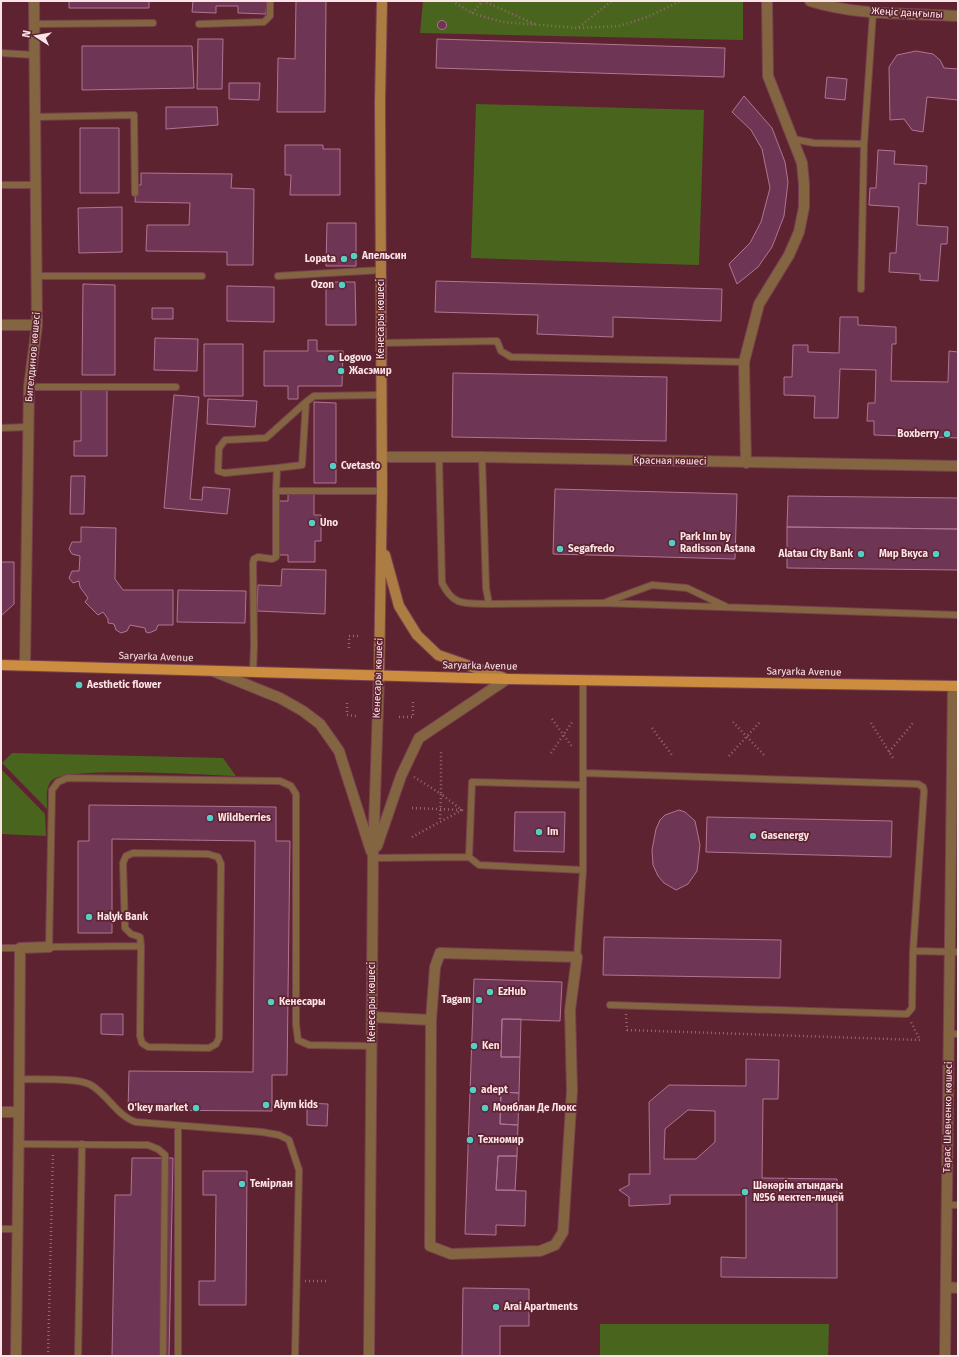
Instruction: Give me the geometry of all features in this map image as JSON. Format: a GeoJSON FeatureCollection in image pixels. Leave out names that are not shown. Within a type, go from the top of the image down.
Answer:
{"type":"FeatureCollection","features":[{"type":"Feature","properties":{"kind":"main road","name":"Кенесары көшесі"},"geometry":{"type":"LineString","coordinates":[[379,676],[382,491],[382,395],[380,343],[380,102],[382,1]]}},
{"type":"Feature","properties":{"kind":"main road"},"geometry":{"type":"LineString","coordinates":[[381,540],[399,606],[417,635],[438,655],[507,679]]}},
{"type":"Feature","properties":{"kind":"main road","name":"Saryarka Avenue"},"geometry":{"type":"LineString","coordinates":[[1,665],[507,679],[956,686]]}},
{"type":"Feature","properties":{"kind":"street","name":"Бигелдинов көшесі"},"geometry":{"type":"LineString","coordinates":[[25,665],[29,387],[37,325],[34,1]]}},
{"type":"Feature","properties":{"kind":"street"},"geometry":{"type":"LineString","coordinates":[[746,463],[744,362],[758,304],[777,276],[799,232],[804,207],[802,162],[768,76],[767,1]]}},
{"type":"Feature","properties":{"kind":"street","name":"Жеңіс даңғылы"},"geometry":{"type":"LineString","coordinates":[[810,1],[829,7],[873,12],[958,16]]}},
{"type":"Feature","properties":{"kind":"street"},"geometry":{"type":"LineString","coordinates":[[1,325],[37,325]]}},
{"type":"Feature","properties":{"kind":"street","name":"Красная көшесі"},"geometry":{"type":"LineString","coordinates":[[382,457],[482,457],[958,466]]}},
{"type":"Feature","properties":{"kind":"street"},"geometry":{"type":"LineString","coordinates":[[213,671],[280,698],[303,711],[320,724],[340,751],[373,858]]}},
{"type":"Feature","properties":{"kind":"street","name":"Кенесары көшесі"},"geometry":{"type":"LineString","coordinates":[[369,1356],[373,858],[379,676]]}},
{"type":"Feature","properties":{"kind":"street"},"geometry":{"type":"LineString","coordinates":[[373,858],[401,776],[419,738],[507,679]]}},
{"type":"Feature","properties":{"kind":"street","name":"Тарас Шевченко көшесі"},"geometry":{"type":"LineString","coordinates":[[945,1356],[947,1205],[954,1034],[956,686]]}},
{"type":"Feature","properties":{"kind":"street"},"geometry":{"type":"LineString","coordinates":[[16,1356],[20,1112],[20,948],[49,947]]}},
{"type":"Feature","properties":{"kind":"street"},"geometry":{"type":"LineString","coordinates":[[440,953],[577,957],[570,1010],[572,1090],[563,1232],[554,1245],[540,1251],[451,1254],[430,1246],[431,1020],[435,967],[440,953]]}},
{"type":"Feature","properties":{"kind":"street"},"geometry":{"type":"LineString","coordinates":[[372,1017],[431,1020]]}},
{"type":"Feature","properties":{"kind":"street"},"geometry":{"type":"LineString","coordinates":[[1,1112],[20,1112]]}},
{"type":"Feature","properties":{"kind":"street"},"geometry":{"type":"LineString","coordinates":[[946,1287],[958,1288]]}},
{"type":"Feature","properties":{"kind":"lane"},"geometry":{"type":"LineString","coordinates":[[199,24],[264,22],[270,16],[270,1]]}},
{"type":"Feature","properties":{"kind":"lane"},"geometry":{"type":"LineString","coordinates":[[861,289],[864,144],[873,12]]}},
{"type":"Feature","properties":{"kind":"lane"},"geometry":{"type":"LineString","coordinates":[[34,24],[154,23]]}},
{"type":"Feature","properties":{"kind":"lane"},"geometry":{"type":"LineString","coordinates":[[1,53],[35,55]]}},
{"type":"Feature","properties":{"kind":"lane"},"geometry":{"type":"LineString","coordinates":[[35,117],[134,115],[135,193]]}},
{"type":"Feature","properties":{"kind":"lane"},"geometry":{"type":"LineString","coordinates":[[792,139],[814,143],[864,144]]}},
{"type":"Feature","properties":{"kind":"lane"},"geometry":{"type":"LineString","coordinates":[[1,185],[36,185]]}},
{"type":"Feature","properties":{"kind":"lane"},"geometry":{"type":"LineString","coordinates":[[278,276],[381,270]]}},
{"type":"Feature","properties":{"kind":"lane"},"geometry":{"type":"LineString","coordinates":[[37,276],[202,276]]}},
{"type":"Feature","properties":{"kind":"lane"},"geometry":{"type":"LineString","coordinates":[[380,343],[497,342],[501,351],[511,357],[744,362]]}},
{"type":"Feature","properties":{"kind":"lane"},"geometry":{"type":"LineString","coordinates":[[29,387],[176,387]]}},
{"type":"Feature","properties":{"kind":"lane"},"geometry":{"type":"LineString","coordinates":[[306,402],[302,465],[224,473],[218,471],[219,448],[224,440],[266,438],[306,402],[314,396],[382,395]]}},
{"type":"Feature","properties":{"kind":"lane"},"geometry":{"type":"LineString","coordinates":[[1,428],[28,427]]}},
{"type":"Feature","properties":{"kind":"lane"},"geometry":{"type":"LineString","coordinates":[[439,457],[442,583],[449,596],[463,603],[603,603],[958,615]]}},
{"type":"Feature","properties":{"kind":"lane"},"geometry":{"type":"LineString","coordinates":[[482,457],[486,588],[489,604]]}},
{"type":"Feature","properties":{"kind":"lane"},"geometry":{"type":"LineString","coordinates":[[253,672],[254,645],[252,563],[254,559],[258,557],[272,559],[276,556],[277,468]]}},
{"type":"Feature","properties":{"kind":"lane"},"geometry":{"type":"LineString","coordinates":[[276,491],[382,491]]}},
{"type":"Feature","properties":{"kind":"lane"},"geometry":{"type":"LineString","coordinates":[[603,603],[652,585],[687,588],[729,607]]}},
{"type":"Feature","properties":{"kind":"lane"},"geometry":{"type":"LineString","coordinates":[[469,858],[472,782],[583,785],[583,679]]}},
{"type":"Feature","properties":{"kind":"lane"},"geometry":{"type":"LineString","coordinates":[[577,957],[580,932],[583,870],[583,773]]}},
{"type":"Feature","properties":{"kind":"lane"},"geometry":{"type":"LineString","coordinates":[[583,773],[918,784],[923,786],[924,790],[912,1008],[907,1014],[610,1005]]}},
{"type":"Feature","properties":{"kind":"lane"},"geometry":{"type":"LineString","coordinates":[[141,946],[49,947],[52,790],[58,782],[67,778],[280,781],[291,786],[296,794],[296,1024],[298,1040],[309,1046],[372,1046]]}},
{"type":"Feature","properties":{"kind":"lane"},"geometry":{"type":"LineString","coordinates":[[133,853],[208,854],[218,857],[221,864],[219,1038],[216,1044],[209,1048],[148,1047],[142,1043],[140,1036],[141,946],[140,937],[131,934],[125,928],[123,863],[126,856],[133,853]]}},
{"type":"Feature","properties":{"kind":"lane"},"geometry":{"type":"LineString","coordinates":[[373,858],[469,858],[479,865],[583,870]]}},
{"type":"Feature","properties":{"kind":"lane"},"geometry":{"type":"LineString","coordinates":[[1,948],[20,948]]}},
{"type":"Feature","properties":{"kind":"lane"},"geometry":{"type":"LineString","coordinates":[[914,951],[954,952]]}},
{"type":"Feature","properties":{"kind":"lane"},"geometry":{"type":"LineString","coordinates":[[20,1079],[83,1081],[106,1096],[131,1121],[262,1132],[280,1135],[289,1140],[299,1170],[295,1356]]}},
{"type":"Feature","properties":{"kind":"lane"},"geometry":{"type":"LineString","coordinates":[[178,1126],[178,1356]]}},
{"type":"Feature","properties":{"kind":"lane"},"geometry":{"type":"LineString","coordinates":[[19,1144],[148,1145],[158,1148],[164,1155],[163,1356]]}},
{"type":"Feature","properties":{"kind":"lane"},"geometry":{"type":"LineString","coordinates":[[78,1356],[82,1144]]}},
{"type":"Feature","properties":{"kind":"lane"},"geometry":{"type":"LineString","coordinates":[[947,1205],[958,1205]]}},
{"type":"Feature","properties":{"kind":"lane"},"geometry":{"type":"LineString","coordinates":[[1,1229],[18,1229]]}},
{"type":"Feature","properties":{"kind":"path"},"geometry":{"type":"LineString","coordinates":[[452,1],[472,13],[502,22],[579,28],[619,26],[644,18],[681,1]]}},
{"type":"Feature","properties":{"kind":"path"},"geometry":{"type":"LineString","coordinates":[[472,13],[483,1],[539,26]]}},
{"type":"Feature","properties":{"kind":"path"},"geometry":{"type":"LineString","coordinates":[[579,28],[612,1]]}},
{"type":"Feature","properties":{"kind":"path"},"geometry":{"type":"LineString","coordinates":[[349,648],[349,636],[359,636]]}},
{"type":"Feature","properties":{"kind":"path"},"geometry":{"type":"LineString","coordinates":[[399,717],[413,717],[413,702]]}},
{"type":"Feature","properties":{"kind":"path"},"geometry":{"type":"LineString","coordinates":[[347,703],[346,715],[356,716]]}},
{"type":"Feature","properties":{"kind":"path"},"geometry":{"type":"LineString","coordinates":[[552,718],[576,753]]}},
{"type":"Feature","properties":{"kind":"path"},"geometry":{"type":"LineString","coordinates":[[551,753],[574,718]]}},
{"type":"Feature","properties":{"kind":"path"},"geometry":{"type":"LineString","coordinates":[[733,722],[765,756]]}},
{"type":"Feature","properties":{"kind":"path"},"geometry":{"type":"LineString","coordinates":[[729,756],[760,722]]}},
{"type":"Feature","properties":{"kind":"path"},"geometry":{"type":"LineString","coordinates":[[871,723],[893,758]]}},
{"type":"Feature","properties":{"kind":"path"},"geometry":{"type":"LineString","coordinates":[[889,752],[914,723]]}},
{"type":"Feature","properties":{"kind":"path"},"geometry":{"type":"LineString","coordinates":[[652,728],[672,755]]}},
{"type":"Feature","properties":{"kind":"path"},"geometry":{"type":"LineString","coordinates":[[440,822],[441,751]]}},
{"type":"Feature","properties":{"kind":"path"},"geometry":{"type":"LineString","coordinates":[[413,776],[462,810]]}},
{"type":"Feature","properties":{"kind":"path"},"geometry":{"type":"LineString","coordinates":[[412,808],[462,810]]}},
{"type":"Feature","properties":{"kind":"path"},"geometry":{"type":"LineString","coordinates":[[412,837],[462,810]]}},
{"type":"Feature","properties":{"kind":"path"},"geometry":{"type":"LineString","coordinates":[[626,1005],[627,1030],[920,1040],[907,1014]]}},
{"type":"Feature","properties":{"kind":"path"},"geometry":{"type":"LineString","coordinates":[[48,1356],[53,1144]]}},
{"type":"Feature","properties":{"kind":"path"},"geometry":{"type":"LineString","coordinates":[[297,1281],[327,1281]]}},
{"type":"Feature","properties":{"kind":"green space"},"geometry":{"type":"Polygon","coordinates":[[[423,1],[743,1],[743,40],[420,33],[423,1]]]}},
{"type":"Feature","properties":{"kind":"green space"},"geometry":{"type":"Polygon","coordinates":[[[476,104],[704,110],[699,265],[471,258],[476,104]]]}},
{"type":"Feature","properties":{"kind":"green space"},"geometry":{"type":"Polygon","coordinates":[[[12,753],[223,758],[236,776],[109,772],[83,773],[63,776],[52,780],[48,786],[47,809],[2,763],[12,753]]]}},
{"type":"Feature","properties":{"kind":"green space"},"geometry":{"type":"Polygon","coordinates":[[[1,769],[45,814],[46,836],[1,834],[1,769]]]}},
{"type":"Feature","properties":{"kind":"green space"},"geometry":{"type":"Polygon","coordinates":[[[600,1324],[829,1324],[828,1356],[600,1356],[600,1324]]]}},
{"type":"Feature","properties":{"kind":"building"},"geometry":{"type":"Polygon","coordinates":[[[69,1],[149,1],[149,8],[69,8],[69,1]]]}},
{"type":"Feature","properties":{"kind":"building"},"geometry":{"type":"Polygon","coordinates":[[[193,1],[267,1],[266,14],[238,13],[238,6],[216,6],[216,13],[192,12],[193,1]]]}},
{"type":"Feature","properties":{"kind":"building"},"geometry":{"type":"Polygon","coordinates":[[[296,1],[326,1],[325,112],[277,112],[278,58],[295,59],[296,1]]]}},
{"type":"Feature","properties":{"kind":"building"},"geometry":{"type":"Polygon","coordinates":[[[440,21],[444,21],[446,25],[444,29],[440,29],[438,27],[438,23],[440,21]]]}},
{"type":"Feature","properties":{"kind":"building"},"geometry":{"type":"Polygon","coordinates":[[[198,39],[223,39],[222,89],[197,89],[198,39]]]}},
{"type":"Feature","properties":{"kind":"building"},"geometry":{"type":"Polygon","coordinates":[[[437,39],[725,48],[724,77],[436,68],[437,39]]]}},
{"type":"Feature","properties":{"kind":"building"},"geometry":{"type":"Polygon","coordinates":[[[82,46],[192,46],[194,88],[82,90],[82,46]]]}},
{"type":"Feature","properties":{"kind":"building"},"geometry":{"type":"Polygon","coordinates":[[[916,51],[933,54],[940,60],[944,68],[958,69],[958,100],[927,97],[923,132],[912,130],[904,119],[890,120],[889,67],[897,55],[916,51]]]}},
{"type":"Feature","properties":{"kind":"building"},"geometry":{"type":"Polygon","coordinates":[[[827,77],[847,79],[845,100],[825,98],[827,77]]]}},
{"type":"Feature","properties":{"kind":"building"},"geometry":{"type":"Polygon","coordinates":[[[229,83],[260,83],[259,100],[229,99],[229,83]]]}},
{"type":"Feature","properties":{"kind":"building"},"geometry":{"type":"Polygon","coordinates":[[[744,96],[772,128],[785,162],[788,182],[784,216],[772,247],[758,267],[737,284],[729,264],[750,243],[761,222],[770,188],[762,149],[751,130],[732,112],[744,96]]]}},
{"type":"Feature","properties":{"kind":"building"},"geometry":{"type":"Polygon","coordinates":[[[166,107],[217,107],[218,125],[166,129],[166,107]]]}},
{"type":"Feature","properties":{"kind":"building"},"geometry":{"type":"Polygon","coordinates":[[[80,128],[119,128],[119,193],[80,193],[80,128]]]}},
{"type":"Feature","properties":{"kind":"building"},"geometry":{"type":"Polygon","coordinates":[[[285,145],[323,145],[323,149],[340,149],[340,195],[290,195],[291,175],[285,175],[285,145]]]}},
{"type":"Feature","properties":{"kind":"building"},"geometry":{"type":"Polygon","coordinates":[[[878,150],[895,151],[894,164],[927,166],[926,184],[919,183],[917,225],[948,227],[947,244],[941,244],[938,281],[920,280],[920,274],[889,272],[890,253],[896,253],[899,207],[869,205],[870,188],[876,188],[878,150]]]}},
{"type":"Feature","properties":{"kind":"building"},"geometry":{"type":"Polygon","coordinates":[[[141,173],[232,174],[231,188],[254,189],[253,265],[227,265],[227,252],[146,251],[147,225],[189,225],[190,203],[135,202],[136,185],[141,185],[141,173]]]}},
{"type":"Feature","properties":{"kind":"building"},"geometry":{"type":"Polygon","coordinates":[[[122,207],[122,252],[79,253],[78,208],[122,207]]]}},
{"type":"Feature","properties":{"kind":"building"},"geometry":{"type":"Polygon","coordinates":[[[327,223],[356,223],[356,266],[326,266],[327,223]]]}},
{"type":"Feature","properties":{"kind":"building"},"geometry":{"type":"Polygon","coordinates":[[[436,281],[722,289],[721,321],[613,317],[613,337],[537,334],[538,315],[435,312],[436,281]]]}},
{"type":"Feature","properties":{"kind":"building"},"geometry":{"type":"Polygon","coordinates":[[[326,282],[355,282],[356,325],[326,325],[326,282]]]}},
{"type":"Feature","properties":{"kind":"building"},"geometry":{"type":"Polygon","coordinates":[[[83,284],[115,285],[115,375],[82,375],[83,284]]]}},
{"type":"Feature","properties":{"kind":"building"},"geometry":{"type":"Polygon","coordinates":[[[227,286],[274,287],[274,322],[227,321],[227,286]]]}},
{"type":"Feature","properties":{"kind":"building"},"geometry":{"type":"Polygon","coordinates":[[[152,308],[173,308],[173,319],[152,319],[152,308]]]}},
{"type":"Feature","properties":{"kind":"building"},"geometry":{"type":"Polygon","coordinates":[[[840,317],[858,317],[858,325],[896,327],[896,344],[892,344],[891,381],[948,382],[949,351],[958,352],[958,438],[874,435],[874,421],[867,421],[868,403],[875,403],[876,370],[840,369],[838,418],[814,418],[815,396],[784,395],[784,377],[792,377],[793,345],[808,345],[808,352],[839,353],[840,317]]]}},
{"type":"Feature","properties":{"kind":"building"},"geometry":{"type":"Polygon","coordinates":[[[155,338],[198,339],[197,371],[154,370],[155,338]]]}},
{"type":"Feature","properties":{"kind":"building"},"geometry":{"type":"Polygon","coordinates":[[[308,340],[317,340],[317,351],[343,351],[342,386],[298,386],[298,399],[288,399],[288,386],[264,386],[264,351],[308,351],[308,340]]]}},
{"type":"Feature","properties":{"kind":"building"},"geometry":{"type":"Polygon","coordinates":[[[204,344],[243,344],[243,396],[204,396],[204,344]]]}},
{"type":"Feature","properties":{"kind":"building"},"geometry":{"type":"Polygon","coordinates":[[[453,373],[667,377],[666,441],[452,437],[453,373]]]}},
{"type":"Feature","properties":{"kind":"building"},"geometry":{"type":"Polygon","coordinates":[[[81,390],[107,390],[107,456],[74,456],[74,441],[81,441],[81,390]]]}},
{"type":"Feature","properties":{"kind":"building"},"geometry":{"type":"Polygon","coordinates":[[[174,395],[199,397],[190,499],[202,500],[203,487],[230,489],[227,514],[164,508],[174,395]]]}},
{"type":"Feature","properties":{"kind":"building"},"geometry":{"type":"Polygon","coordinates":[[[208,399],[257,401],[255,427],[207,424],[208,399]]]}},
{"type":"Feature","properties":{"kind":"building"},"geometry":{"type":"Polygon","coordinates":[[[314,402],[336,403],[336,483],[314,483],[314,402]]]}},
{"type":"Feature","properties":{"kind":"building"},"geometry":{"type":"Polygon","coordinates":[[[71,476],[85,476],[84,514],[70,514],[71,476]]]}},
{"type":"Feature","properties":{"kind":"building"},"geometry":{"type":"Polygon","coordinates":[[[555,489],[737,494],[735,559],[553,554],[555,489]]]}},
{"type":"Feature","properties":{"kind":"building"},"geometry":{"type":"Polygon","coordinates":[[[288,494],[314,494],[314,515],[321,515],[321,541],[315,541],[315,562],[288,562],[288,555],[278,555],[278,501],[288,501],[288,494]]]}},
{"type":"Feature","properties":{"kind":"building"},"geometry":{"type":"Polygon","coordinates":[[[788,496],[958,498],[958,529],[787,527],[788,496]]]}},
{"type":"Feature","properties":{"kind":"building"},"geometry":{"type":"Polygon","coordinates":[[[81,527],[116,528],[115,579],[123,590],[173,590],[173,625],[158,625],[156,630],[149,633],[146,632],[145,628],[130,625],[127,631],[121,633],[116,630],[114,624],[108,623],[108,619],[103,612],[98,615],[85,602],[88,598],[80,587],[79,581],[73,583],[69,578],[72,571],[79,571],[80,556],[72,554],[69,549],[72,542],[81,542],[81,527]]]}},
{"type":"Feature","properties":{"kind":"building"},"geometry":{"type":"Polygon","coordinates":[[[787,527],[958,529],[958,570],[787,568],[787,527]]]}},
{"type":"Feature","properties":{"kind":"building"},"geometry":{"type":"Polygon","coordinates":[[[1,562],[14,562],[14,604],[1,616],[1,562]]]}},
{"type":"Feature","properties":{"kind":"building"},"geometry":{"type":"Polygon","coordinates":[[[282,569],[326,570],[325,614],[257,611],[258,585],[281,586],[282,569]]]}},
{"type":"Feature","properties":{"kind":"building"},"geometry":{"type":"Polygon","coordinates":[[[178,590],[246,591],[245,623],[177,622],[178,590]]]}},
{"type":"Feature","properties":{"kind":"building","name":"Кенесары"},"geometry":{"type":"Polygon","coordinates":[[[89,805],[276,807],[276,841],[290,841],[287,1075],[272,1075],[272,1111],[128,1110],[129,1071],[253,1072],[255,841],[112,839],[112,933],[78,933],[78,841],[89,841],[89,805]]]}},
{"type":"Feature","properties":{"kind":"building"},"geometry":{"type":"Polygon","coordinates":[[[679,810],[685,812],[695,821],[700,845],[697,871],[688,884],[676,890],[664,883],[658,876],[653,865],[652,850],[656,829],[660,820],[665,815],[679,810]]]}},
{"type":"Feature","properties":{"kind":"building","name":"Im"},"geometry":{"type":"Polygon","coordinates":[[[515,812],[565,812],[564,852],[514,851],[515,812]]]}},
{"type":"Feature","properties":{"kind":"building"},"geometry":{"type":"Polygon","coordinates":[[[707,817],[892,821],[891,857],[706,852],[707,817]]]}},
{"type":"Feature","properties":{"kind":"building"},"geometry":{"type":"Polygon","coordinates":[[[604,937],[781,940],[780,978],[603,975],[604,937]]]}},
{"type":"Feature","properties":{"kind":"building","name":"Монблан Де Люкс"},"geometry":{"type":"Polygon","coordinates":[[[474,979],[562,982],[560,1021],[502,1019],[501,1057],[520,1057],[519,1093],[501,1092],[500,1124],[518,1125],[517,1156],[498,1156],[496,1190],[526,1191],[525,1226],[496,1225],[496,1235],[465,1234],[474,979]]]}},
{"type":"Feature","properties":{"kind":"building"},"geometry":{"type":"Polygon","coordinates":[[[101,1014],[123,1014],[123,1035],[101,1034],[101,1014]]]}},
{"type":"Feature","properties":{"kind":"building"},"geometry":{"type":"Polygon","coordinates":[[[502,1019],[521,1019],[520,1057],[501,1057],[502,1019]]]}},
{"type":"Feature","properties":{"kind":"building"},"geometry":{"type":"Polygon","coordinates":[[[746,1059],[779,1060],[778,1099],[763,1099],[762,1178],[837,1179],[837,1278],[721,1277],[721,1257],[746,1258],[746,1195],[670,1195],[670,1204],[629,1206],[629,1197],[619,1190],[629,1185],[629,1174],[650,1174],[649,1102],[669,1085],[746,1086],[746,1059]],[[688,1110],[665,1129],[664,1159],[696,1159],[715,1142],[715,1111],[688,1110]]]}},
{"type":"Feature","properties":{"kind":"building"},"geometry":{"type":"Polygon","coordinates":[[[501,1092],[519,1093],[518,1125],[500,1124],[501,1092]]]}},
{"type":"Feature","properties":{"kind":"building"},"geometry":{"type":"Polygon","coordinates":[[[307,1103],[328,1104],[327,1126],[307,1125],[307,1103]]]}},
{"type":"Feature","properties":{"kind":"building"},"geometry":{"type":"Polygon","coordinates":[[[498,1156],[517,1156],[515,1190],[496,1190],[498,1156]]]}},
{"type":"Feature","properties":{"kind":"building"},"geometry":{"type":"Polygon","coordinates":[[[132,1158],[173,1158],[169,1356],[112,1356],[115,1195],[131,1195],[132,1158]]]}},
{"type":"Feature","properties":{"kind":"building"},"geometry":{"type":"Polygon","coordinates":[[[203,1171],[247,1171],[246,1305],[199,1305],[199,1281],[215,1281],[216,1195],[203,1195],[203,1171]]]}},
{"type":"Feature","properties":{"kind":"building","name":"Arai Apartments"},"geometry":{"type":"Polygon","coordinates":[[[463,1288],[529,1289],[529,1326],[500,1326],[500,1356],[462,1356],[463,1288]]]}},
{"type":"Feature","properties":{"kind":"place","name":"Апельсин"},"geometry":{"type":"Point","coordinates":[354,256]}},
{"type":"Feature","properties":{"kind":"place","name":"Lopata"},"geometry":{"type":"Point","coordinates":[344,259]}},
{"type":"Feature","properties":{"kind":"place","name":"Ozon"},"geometry":{"type":"Point","coordinates":[342,285]}},
{"type":"Feature","properties":{"kind":"place","name":"Logovo"},"geometry":{"type":"Point","coordinates":[331,358]}},
{"type":"Feature","properties":{"kind":"place","name":"Жасэмир"},"geometry":{"type":"Point","coordinates":[341,371]}},
{"type":"Feature","properties":{"kind":"place","name":"Boxberry"},"geometry":{"type":"Point","coordinates":[947,434]}},
{"type":"Feature","properties":{"kind":"place","name":"Cvetasto"},"geometry":{"type":"Point","coordinates":[333,466]}},
{"type":"Feature","properties":{"kind":"place","name":"Uno"},"geometry":{"type":"Point","coordinates":[312,523]}},
{"type":"Feature","properties":{"kind":"place","name":"Park Inn by Radisson Astana"},"geometry":{"type":"Point","coordinates":[672,543]}},
{"type":"Feature","properties":{"kind":"place","name":"Segafredo"},"geometry":{"type":"Point","coordinates":[560,549]}},
{"type":"Feature","properties":{"kind":"place","name":"Alatau City Bank"},"geometry":{"type":"Point","coordinates":[861,554]}},
{"type":"Feature","properties":{"kind":"place","name":"Мир Вкуса"},"geometry":{"type":"Point","coordinates":[936,554]}},
{"type":"Feature","properties":{"kind":"place","name":"Aesthetic flower"},"geometry":{"type":"Point","coordinates":[79,685]}},
{"type":"Feature","properties":{"kind":"place","name":"Wildberries"},"geometry":{"type":"Point","coordinates":[210,818]}},
{"type":"Feature","properties":{"kind":"place","name":"Im"},"geometry":{"type":"Point","coordinates":[539,832]}},
{"type":"Feature","properties":{"kind":"place","name":"Gasenergy"},"geometry":{"type":"Point","coordinates":[753,836]}},
{"type":"Feature","properties":{"kind":"place","name":"Halyk Bank"},"geometry":{"type":"Point","coordinates":[89,917]}},
{"type":"Feature","properties":{"kind":"place","name":"EzHub"},"geometry":{"type":"Point","coordinates":[490,992]}},
{"type":"Feature","properties":{"kind":"place","name":"Tagam"},"geometry":{"type":"Point","coordinates":[479,1000]}},
{"type":"Feature","properties":{"kind":"place","name":"Кенесары"},"geometry":{"type":"Point","coordinates":[271,1002]}},
{"type":"Feature","properties":{"kind":"place","name":"Ken"},"geometry":{"type":"Point","coordinates":[474,1046]}},
{"type":"Feature","properties":{"kind":"place","name":"adept"},"geometry":{"type":"Point","coordinates":[473,1090]}},
{"type":"Feature","properties":{"kind":"place","name":"Aiym kids"},"geometry":{"type":"Point","coordinates":[266,1105]}},
{"type":"Feature","properties":{"kind":"place","name":"O'key market"},"geometry":{"type":"Point","coordinates":[196,1108]}},
{"type":"Feature","properties":{"kind":"place","name":"Монблан Де Люкс"},"geometry":{"type":"Point","coordinates":[485,1108]}},
{"type":"Feature","properties":{"kind":"place","name":"Техномир"},"geometry":{"type":"Point","coordinates":[470,1140]}},
{"type":"Feature","properties":{"kind":"place","name":"Темірлан"},"geometry":{"type":"Point","coordinates":[242,1184]}},
{"type":"Feature","properties":{"kind":"place","name":"Шәкәрім атындағы №56 мектеп-лицей"},"geometry":{"type":"Point","coordinates":[745,1192]}},
{"type":"Feature","properties":{"kind":"place","name":"Arai Apartments"},"geometry":{"type":"Point","coordinates":[496,1307]}}]}
